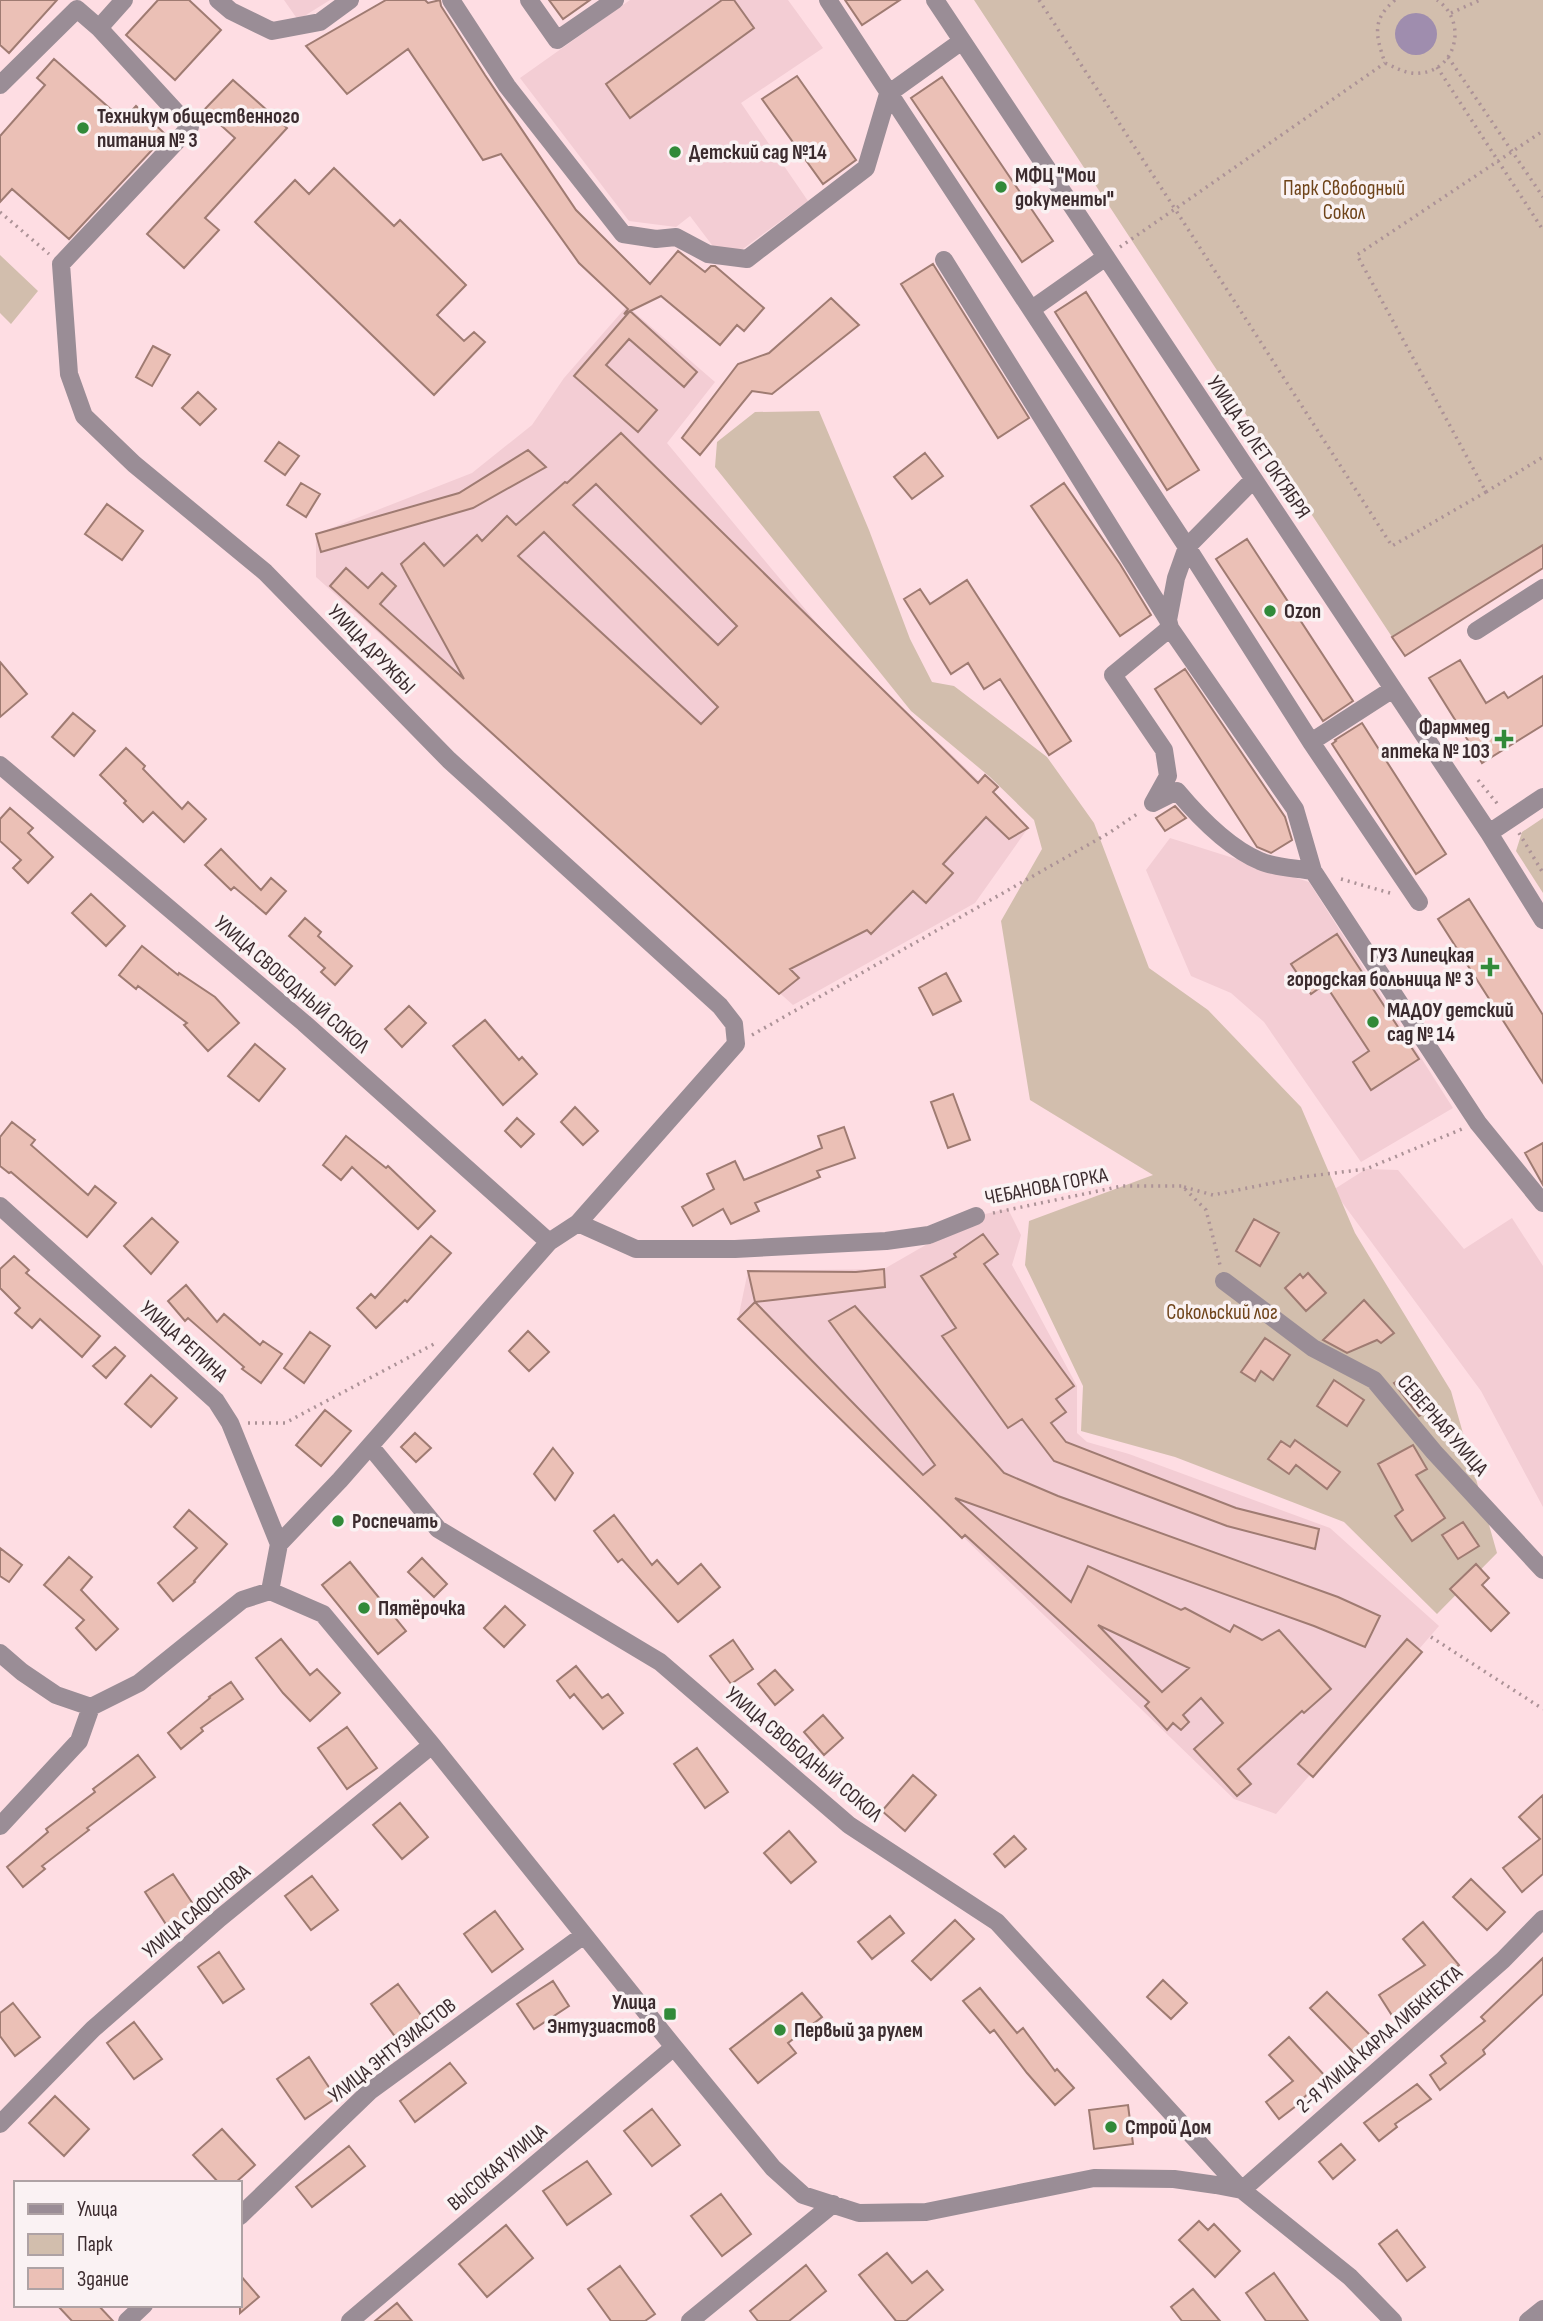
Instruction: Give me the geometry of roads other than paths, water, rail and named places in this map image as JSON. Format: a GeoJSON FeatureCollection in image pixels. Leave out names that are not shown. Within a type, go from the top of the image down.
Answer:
{"type":"FeatureCollection","features":[{"type":"Feature","properties":{"kind":"street"},"geometry":{"type":"LineString","coordinates":[[0,85],[77,9],[99,28],[124,0]]}},
{"type":"Feature","properties":{"kind":"street"},"geometry":{"type":"LineString","coordinates":[[218,0],[231,11],[272,31],[320,22],[350,0]]}},
{"type":"Feature","properties":{"kind":"street"},"geometry":{"type":"LineString","coordinates":[[451,0],[507,86],[623,234],[656,239],[676,237],[708,254],[747,259],[866,168],[888,94],[962,41]]}},
{"type":"Feature","properties":{"kind":"street"},"geometry":{"type":"LineString","coordinates":[[529,0],[557,40],[615,0]]}},
{"type":"Feature","properties":{"kind":"street"},"geometry":{"type":"LineString","coordinates":[[828,0],[1187,547],[1311,742],[1419,902]]}},
{"type":"Feature","properties":{"kind":"street","name":"УЛИЦА 40 ЛЕТ ОКТЯБРЯ"},"geometry":{"type":"LineString","coordinates":[[935,0],[1489,832],[1543,920]]}},
{"type":"Feature","properties":{"kind":"street","name":"УЛИЦА ДРУЖБЫ"},"geometry":{"type":"LineString","coordinates":[[99,28],[190,127],[61,264],[69,374],[84,416],[134,464],[265,572],[449,760],[720,1006],[734,1024],[736,1044],[578,1223]]}},
{"type":"Feature","properties":{"kind":"street"},"geometry":{"type":"LineString","coordinates":[[1032,309],[1105,257]]}},
{"type":"Feature","properties":{"kind":"street"},"geometry":{"type":"LineString","coordinates":[[944,260],[1169,624],[1295,809],[1313,870],[1478,1123],[1543,1203]]}},
{"type":"Feature","properties":{"kind":"street"},"geometry":{"type":"LineString","coordinates":[[1253,480],[1187,547],[1176,578],[1169,624],[1113,675],[1164,750],[1168,776],[1153,803],[1177,791],[1197,814],[1261,862],[1313,870]]}},
{"type":"Feature","properties":{"kind":"street"},"geometry":{"type":"LineString","coordinates":[[1476,631],[1543,588]]}},
{"type":"Feature","properties":{"kind":"street"},"geometry":{"type":"LineString","coordinates":[[1311,742],[1392,689]]}},
{"type":"Feature","properties":{"kind":"street","name":"УЛИЦА СВОБОДНЫЙ СОКОЛ"},"geometry":{"type":"LineString","coordinates":[[0,765],[304,1023],[550,1242]]}},
{"type":"Feature","properties":{"kind":"street"},"geometry":{"type":"LineString","coordinates":[[1489,832],[1543,797]]}},
{"type":"Feature","properties":{"kind":"street","name":"УЛИЦА РЕПИНА"},"geometry":{"type":"LineString","coordinates":[[0,1206],[216,1401],[230,1423],[279,1544]]}},
{"type":"Feature","properties":{"kind":"street"},"geometry":{"type":"LineString","coordinates":[[270,1591],[279,1544],[370,1446],[550,1242],[578,1223],[636,1250],[735,1250],[886,1241],[929,1235],[976,1216]]}},
{"type":"Feature","properties":{"kind":"street","name":"СЕВЕРНАЯ УЛИЦА"},"geometry":{"type":"LineString","coordinates":[[1224,1281],[1313,1348],[1374,1380],[1434,1452],[1543,1570]]}},
{"type":"Feature","properties":{"kind":"street","name":"УЛИЦА СВОБОДНЫЙ СОКОЛ"},"geometry":{"type":"LineString","coordinates":[[370,1446],[438,1530],[660,1662],[849,1825],[997,1922],[1241,2190],[1350,2277],[1393,2321]]}},
{"type":"Feature","properties":{"kind":"street"},"geometry":{"type":"LineString","coordinates":[[0,1826],[79,1741],[91,1707],[139,1683],[242,1600],[270,1591],[323,1614],[773,2168],[803,2195],[859,2213],[926,2212],[1094,2178],[1174,2179],[1241,2190]]}},
{"type":"Feature","properties":{"kind":"street"},"geometry":{"type":"LineString","coordinates":[[0,1653],[56,1695],[91,1707]]}},
{"type":"Feature","properties":{"kind":"street","name":"УЛИЦА САФОНОВА"},"geometry":{"type":"LineString","coordinates":[[0,2124],[93,2029],[220,1918],[432,1745]]}},
{"type":"Feature","properties":{"kind":"street","name":"2-Я УЛИЦА КАРЛА ЛИБКНЕХТА"},"geometry":{"type":"LineString","coordinates":[[1241,2190],[1503,1960],[1543,1919]]}},
{"type":"Feature","properties":{"kind":"street","name":"УЛИЦА ЭНТУЗИАСТОВ"},"geometry":{"type":"LineString","coordinates":[[242,2214],[370,2091],[584,1935]]}},
{"type":"Feature","properties":{"kind":"street","name":"ВЫСОКАЯ УЛИЦА"},"geometry":{"type":"LineString","coordinates":[[350,2321],[674,2047]]}},
{"type":"Feature","properties":{"kind":"street"},"geometry":{"type":"LineString","coordinates":[[690,2321],[833,2204]]}},
{"type":"Feature","properties":{"kind":"street"},"geometry":{"type":"LineString","coordinates":[[128,2321],[142,2307]]}},
{"type":"Feature","properties":{"kind":"street"},"geometry":{"type":"LineString","coordinates":[[1528,2321],[1543,2309]]}},
{"type":"Feature","properties":{"kind":"place","name":"Техникум общественного питания № 3"},"geometry":{"type":"Point","coordinates":[83,128]}},
{"type":"Feature","properties":{"kind":"place","name":"Детский сад №14"},"geometry":{"type":"Point","coordinates":[675,152]}},
{"type":"Feature","properties":{"kind":"place","name":"МФЦ \"Мои документы\""},"geometry":{"type":"Point","coordinates":[1001,187]}},
{"type":"Feature","properties":{"kind":"place","name":"Ozon"},"geometry":{"type":"Point","coordinates":[1270,611]}},
{"type":"Feature","properties":{"kind":"place","name":"Фарммед аптека № 103"},"geometry":{"type":"Point","coordinates":[1504,739]}},
{"type":"Feature","properties":{"kind":"place","name":"ГУЗ Липецкая городская больница № 3"},"geometry":{"type":"Point","coordinates":[1490,967]}},
{"type":"Feature","properties":{"kind":"place","name":"МАДОУ детский сад № 14"},"geometry":{"type":"Point","coordinates":[1373,1022]}},
{"type":"Feature","properties":{"kind":"place","name":"Роспечать"},"geometry":{"type":"Point","coordinates":[338,1521]}},
{"type":"Feature","properties":{"kind":"place","name":"Пятёрочка"},"geometry":{"type":"Point","coordinates":[364,1608]}},
{"type":"Feature","properties":{"kind":"place","name":"Улица Энтузиастов"},"geometry":{"type":"Point","coordinates":[670,2014]}},
{"type":"Feature","properties":{"kind":"place","name":"Первый за рулем"},"geometry":{"type":"Point","coordinates":[780,2030]}},
{"type":"Feature","properties":{"kind":"place","name":"Строй Дом"},"geometry":{"type":"Point","coordinates":[1111,2127]}},
{"type":"Feature","properties":{"kind":"park label","name":"Парк Свободный Сокол"},"geometry":{"type":"Point","coordinates":[1344,200]}},
{"type":"Feature","properties":{"kind":"park label","name":"Сокольский лог"},"geometry":{"type":"Point","coordinates":[1222,1312]}}]}
